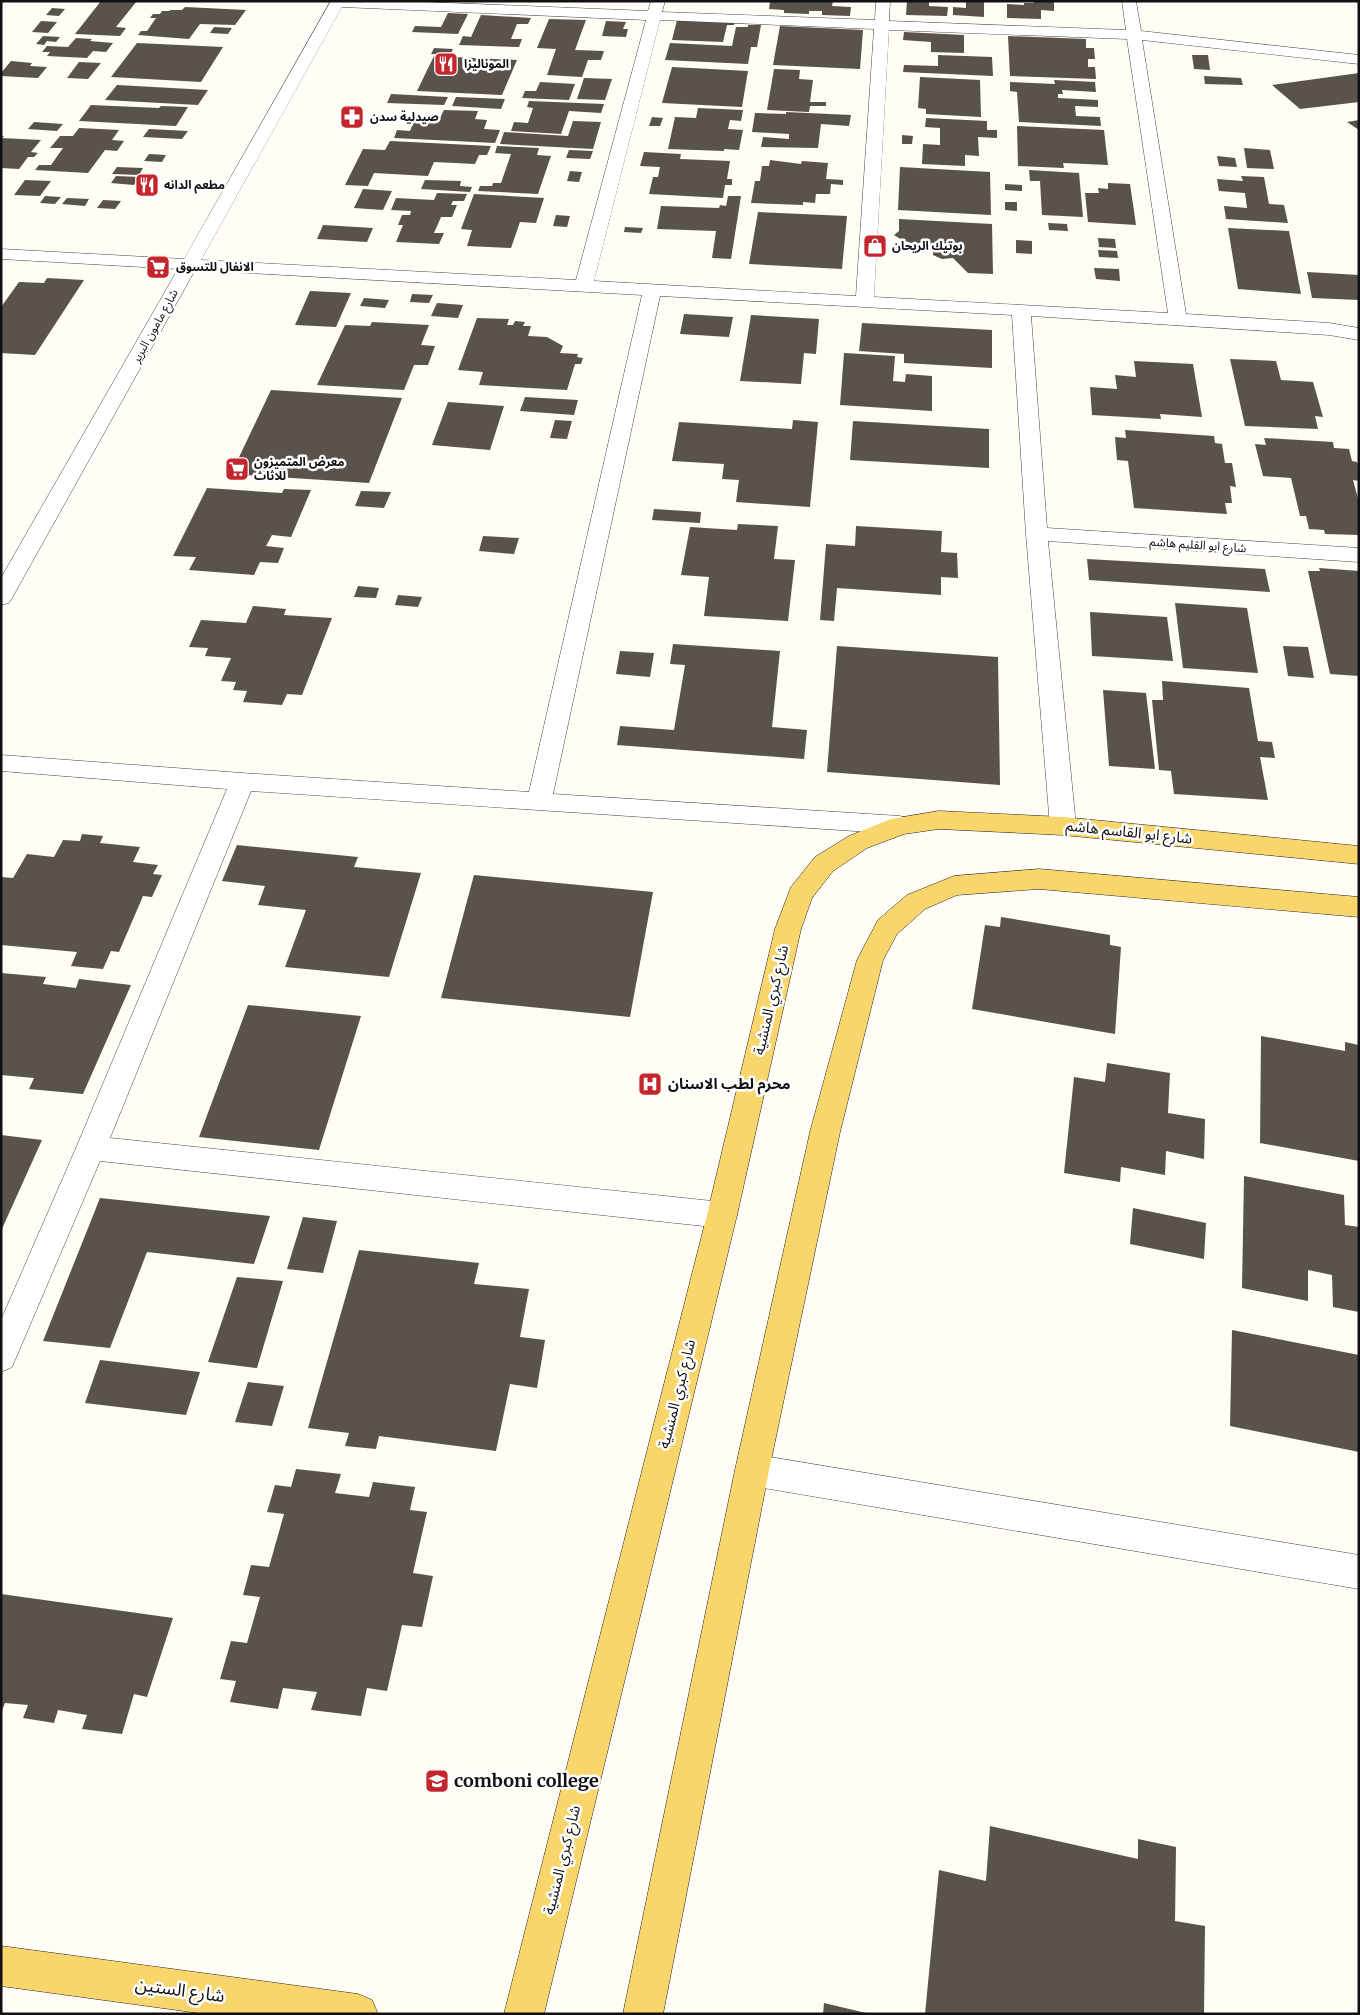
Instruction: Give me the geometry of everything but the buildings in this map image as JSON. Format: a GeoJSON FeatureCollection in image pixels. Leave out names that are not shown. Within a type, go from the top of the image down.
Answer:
{"type":"FeatureCollection","features":[{"type":"Feature","properties":{"kind":"main road","name":"شارع ابو القاسم هاشم"},"geometry":{"type":"LineString","coordinates":[[900,825],[939,820],[1063,826],[1359,855]]}},
{"type":"Feature","properties":{"kind":"main road","name":"شارع كبري المنشية"},"geometry":{"type":"LineString","coordinates":[[524,2014],[722,1215],[788,929],[800,894],[824,864],[858,842],[900,825]]}},
{"type":"Feature","properties":{"kind":"main road"},"geometry":{"type":"LineString","coordinates":[[643,2014],[752,1470],[825,1132],[870,960],[886,927],[916,902],[954,886],[1039,879],[1359,907]]}},
{"type":"Feature","properties":{"kind":"main road","name":"شارع الستين"},"geometry":{"type":"LineString","coordinates":[[1,1966],[358,2014]]}},
{"type":"Feature","properties":{"kind":"street"},"geometry":{"type":"LineString","coordinates":[[865,302],[883,1]]}},
{"type":"Feature","properties":{"kind":"street"},"geometry":{"type":"LineString","coordinates":[[1129,1],[1178,319]]}},
{"type":"Feature","properties":{"kind":"street"},"geometry":{"type":"LineString","coordinates":[[338,2],[656,8],[881,25],[1134,35],[1359,60]]}},
{"type":"Feature","properties":{"kind":"street","name":"شارع مامون البرير"},"geometry":{"type":"LineString","coordinates":[[1,598],[338,2]]}},
{"type":"Feature","properties":{"kind":"street"},"geometry":{"type":"LineString","coordinates":[[584,285],[656,8]]}},
{"type":"Feature","properties":{"kind":"street"},"geometry":{"type":"LineString","coordinates":[[1,254],[1178,319],[1329,329],[1359,334]]}},
{"type":"Feature","properties":{"kind":"street"},"geometry":{"type":"LineString","coordinates":[[539,801],[652,289]]}},
{"type":"Feature","properties":{"kind":"street"},"geometry":{"type":"LineString","coordinates":[[1021,310],[1037,534],[1063,826]]}},
{"type":"Feature","properties":{"kind":"street","name":"شارع ابو القليم هاشم"},"geometry":{"type":"LineString","coordinates":[[1037,534],[1359,555]]}},
{"type":"Feature","properties":{"kind":"street"},"geometry":{"type":"LineString","coordinates":[[1,763],[242,782],[900,825]]}},
{"type":"Feature","properties":{"kind":"street"},"geometry":{"type":"LineString","coordinates":[[3,1347],[91,1148],[242,782]]}},
{"type":"Feature","properties":{"kind":"street"},"geometry":{"type":"LineString","coordinates":[[91,1148],[722,1215]]}},
{"type":"Feature","properties":{"kind":"street"},"geometry":{"type":"LineString","coordinates":[[752,1470],[1359,1572]]}},
{"type":"Feature","properties":{"kind":"place","name":"الموناليزا"},"geometry":{"type":"Point","coordinates":[446,64]}},
{"type":"Feature","properties":{"kind":"place","name":"صيدلية سدن"},"geometry":{"type":"Point","coordinates":[352,117]}},
{"type":"Feature","properties":{"kind":"place","name":"مطعم الدانه"},"geometry":{"type":"Point","coordinates":[147,185]}},
{"type":"Feature","properties":{"kind":"place","name":"بوتيك الريحان"},"geometry":{"type":"Point","coordinates":[875,246]}},
{"type":"Feature","properties":{"kind":"place","name":"الانفال للتسوق"},"geometry":{"type":"Point","coordinates":[158,267]}},
{"type":"Feature","properties":{"kind":"place","name":"معرض المتميزون للاثاث"},"geometry":{"type":"Point","coordinates":[237,469]}},
{"type":"Feature","properties":{"kind":"place","name":"محرم لطب الاسنان"},"geometry":{"type":"Point","coordinates":[650,1084]}},
{"type":"Feature","properties":{"kind":"place","name":"comboni college"},"geometry":{"type":"Point","coordinates":[437,1781]}}]}
